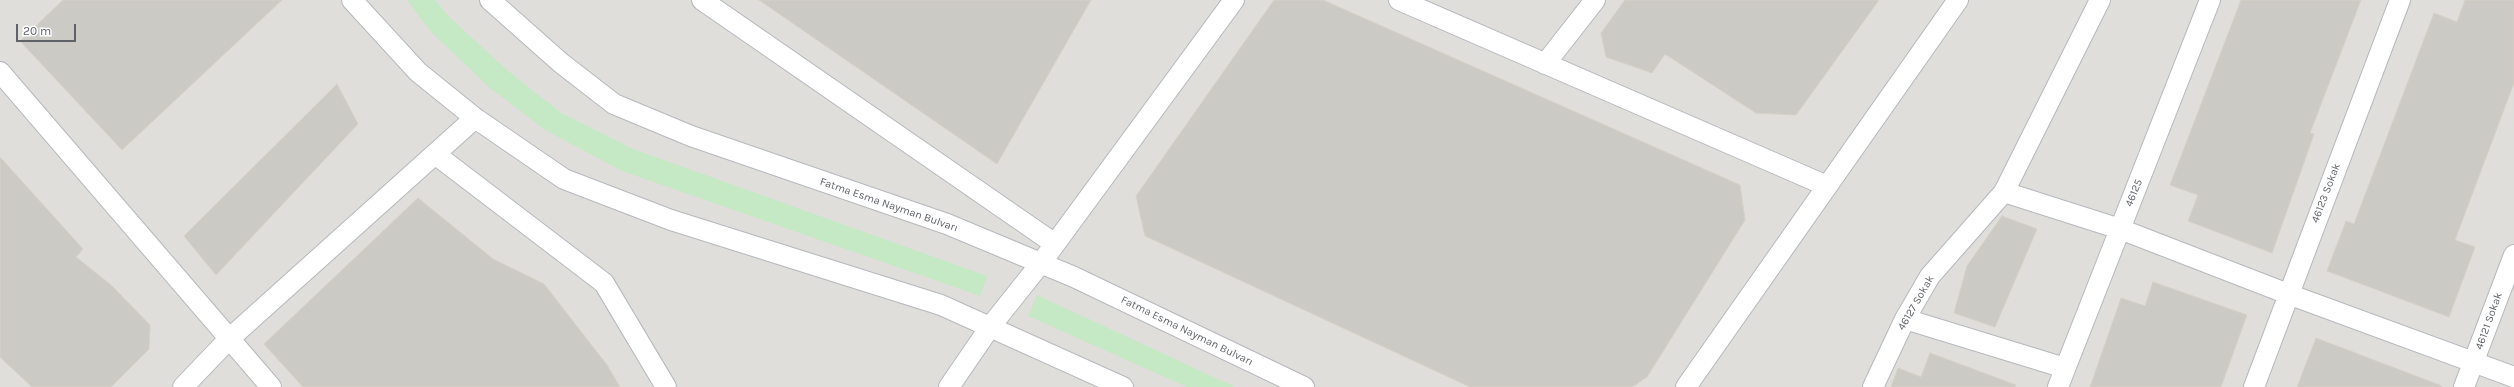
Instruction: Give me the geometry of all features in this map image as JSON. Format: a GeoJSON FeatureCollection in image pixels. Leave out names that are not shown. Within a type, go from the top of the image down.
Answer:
{"type":"FeatureCollection","features":[{"type":"Feature","properties":{"kind":"street"},"geometry":{"type":"LineString","coordinates":[[352,0],[418,72],[475,118],[564,179],[671,220],[941,305],[1123,387]]}},
{"type":"Feature","properties":{"kind":"street","name":"Fatma Esma Nayman Bulvarı"},"geometry":{"type":"LineString","coordinates":[[490,0],[561,63],[614,104],[691,136],[946,224],[1041,264],[1304,387]]}},
{"type":"Feature","properties":{"kind":"street"},"geometry":{"type":"LineString","coordinates":[[702,0],[1055,244]]}},
{"type":"Feature","properties":{"kind":"street"},"geometry":{"type":"LineString","coordinates":[[950,387],[990,327],[1041,264],[1234,0]]}},
{"type":"Feature","properties":{"kind":"street"},"geometry":{"type":"LineString","coordinates":[[1399,0],[1827,186]]}},
{"type":"Feature","properties":{"kind":"street"},"geometry":{"type":"LineString","coordinates":[[1545,64],[1595,0]]}},
{"type":"Feature","properties":{"kind":"street"},"geometry":{"type":"LineString","coordinates":[[1686,387],[1958,0]]}},
{"type":"Feature","properties":{"kind":"street","name":"46127 Sokak"},"geometry":{"type":"LineString","coordinates":[[1873,387],[1905,319],[1930,276],[2004,192],[2100,0]]}},
{"type":"Feature","properties":{"kind":"street","name":"46123 Sokak"},"geometry":{"type":"LineString","coordinates":[[2254,387],[2400,0]]}},
{"type":"Feature","properties":{"kind":"street","name":"46125"},"geometry":{"type":"LineString","coordinates":[[2058,387],[2208,1]]}},
{"type":"Feature","properties":{"kind":"street"},"geometry":{"type":"LineString","coordinates":[[0,72],[271,387]]}},
{"type":"Feature","properties":{"kind":"street"},"geometry":{"type":"LineString","coordinates":[[183,387],[229,339],[475,118]]}},
{"type":"Feature","properties":{"kind":"street"},"geometry":{"type":"LineString","coordinates":[[435,154],[604,283],[666,387]]}},
{"type":"Feature","properties":{"kind":"street"},"geometry":{"type":"LineString","coordinates":[[2004,192],[2120,229],[2288,294],[2514,377]]}},
{"type":"Feature","properties":{"kind":"street","name":"46121 Sokak"},"geometry":{"type":"LineString","coordinates":[[2464,387],[2514,256]]}},
{"type":"Feature","properties":{"kind":"street"},"geometry":{"type":"LineString","coordinates":[[1905,319],[2065,368]]}},
{"type":"Feature","properties":{"kind":"shaded area"},"geometry":{"type":"Polygon","coordinates":[[[0,0],[2514,0],[2514,387],[0,387],[0,0]]]}},
{"type":"Feature","properties":{"kind":"green space"},"geometry":{"type":"Polygon","coordinates":[[[407,0],[435,0],[447,15],[508,71],[561,113],[633,149],[987,276],[980,296],[622,171],[545,130],[490,88],[430,31],[407,0]]]}},
{"type":"Feature","properties":{"kind":"green space"},"geometry":{"type":"Polygon","coordinates":[[[1037,295],[1235,387],[1187,387],[1028,316],[1037,295]]]}},
{"type":"Feature","properties":{"kind":"building"},"geometry":{"type":"Polygon","coordinates":[[[63,0],[282,0],[122,150],[20,41],[63,0]]]}},
{"type":"Feature","properties":{"kind":"building"},"geometry":{"type":"Polygon","coordinates":[[[759,0],[1091,0],[997,164],[759,0]]]}},
{"type":"Feature","properties":{"kind":"building"},"geometry":{"type":"Polygon","coordinates":[[[1274,0],[1323,0],[1740,185],[1745,220],[1647,377],[1632,387],[1470,387],[1145,236],[1136,196],[1274,0]]]}},
{"type":"Feature","properties":{"kind":"building"},"geometry":{"type":"Polygon","coordinates":[[[1625,0],[1879,0],[1796,115],[1756,113],[1665,54],[1652,73],[1606,57],[1601,33],[1625,0]]]}},
{"type":"Feature","properties":{"kind":"building"},"geometry":{"type":"Polygon","coordinates":[[[2241,0],[2361,0],[2310,133],[2314,134],[2272,253],[2188,221],[2198,195],[2170,185],[2241,0]]]}},
{"type":"Feature","properties":{"kind":"building"},"geometry":{"type":"Polygon","coordinates":[[[2465,0],[2514,0],[2514,83],[2455,240],[2475,247],[2449,317],[2327,271],[2346,221],[2354,224],[2434,13],[2457,22],[2465,0]]]}},
{"type":"Feature","properties":{"kind":"building"},"geometry":{"type":"Polygon","coordinates":[[[337,84],[358,124],[216,275],[184,236],[337,84]]]}},
{"type":"Feature","properties":{"kind":"building"},"geometry":{"type":"Polygon","coordinates":[[[0,157],[83,249],[76,257],[111,285],[150,325],[149,349],[111,387],[32,387],[0,357],[0,157]]]}},
{"type":"Feature","properties":{"kind":"building"},"geometry":{"type":"Polygon","coordinates":[[[418,198],[493,259],[544,284],[607,365],[620,387],[303,387],[264,344],[418,198]]]}},
{"type":"Feature","properties":{"kind":"building"},"geometry":{"type":"Polygon","coordinates":[[[2002,216],[2037,229],[1995,327],[1954,313],[1967,266],[2002,216]]]}},
{"type":"Feature","properties":{"kind":"building"},"geometry":{"type":"Polygon","coordinates":[[[2153,282],[2247,315],[2221,387],[2090,387],[2121,298],[2145,306],[2153,282]]]}},
{"type":"Feature","properties":{"kind":"building"},"geometry":{"type":"Polygon","coordinates":[[[2316,338],[2442,386],[2297,387],[2316,338]]]}},
{"type":"Feature","properties":{"kind":"building"},"geometry":{"type":"Polygon","coordinates":[[[1930,353],[2016,385],[2015,387],[1891,387],[1898,368],[1921,377],[1930,353]]]}}]}
